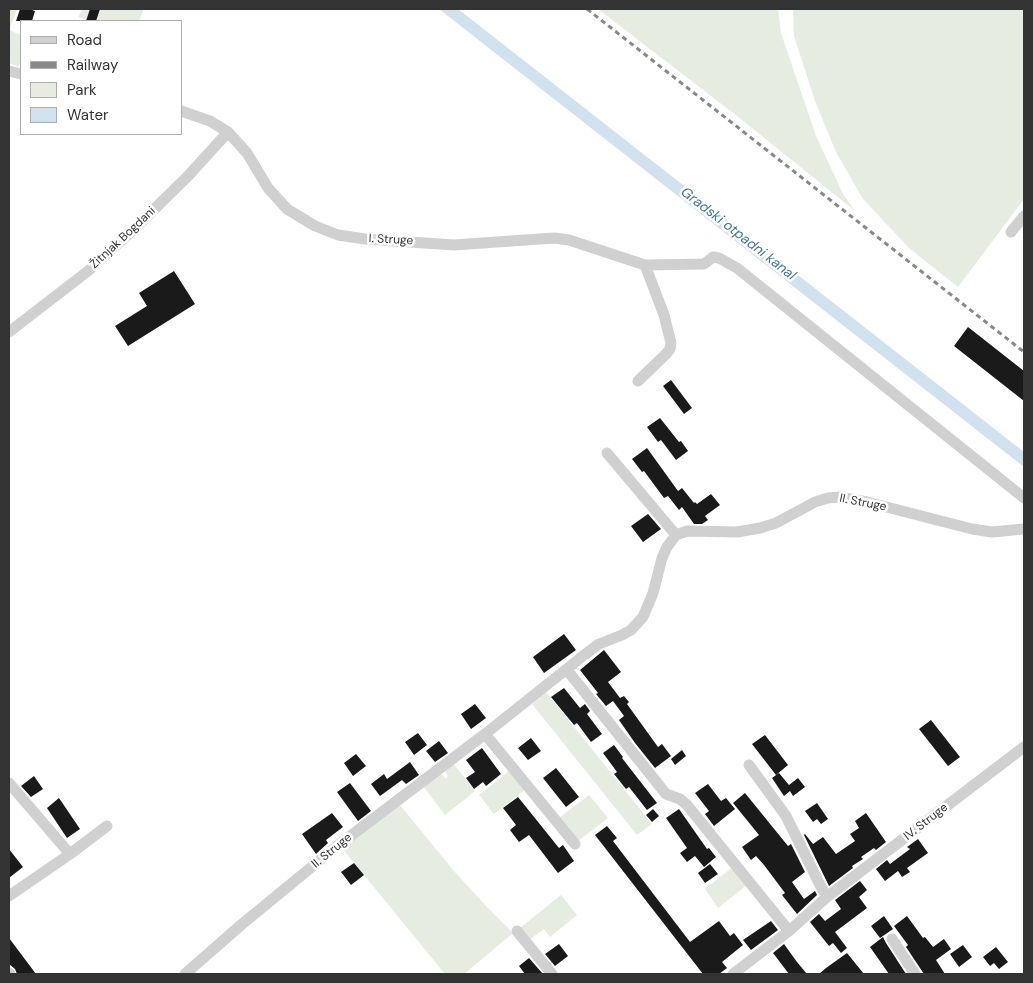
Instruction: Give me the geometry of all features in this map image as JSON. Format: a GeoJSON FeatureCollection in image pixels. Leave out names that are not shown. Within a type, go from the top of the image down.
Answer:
{"type":"FeatureCollection","features":[{"type":"Feature","properties":{"kind":"street","name":"I. Struge"},"geometry":{"type":"LineString","coordinates":[[182,111],[210,121],[228,132],[247,153],[268,188],[287,209],[315,226],[338,235],[366,239],[454,245],[554,238],[569,240],[645,265],[704,264],[713,257],[719,258],[737,268],[1024,498]]}},
{"type":"Feature","properties":{"kind":"street","name":"Žitnjak Bogdani"},"geometry":{"type":"LineString","coordinates":[[9,332],[88,271],[132,231],[188,176],[228,132]]}},
{"type":"Feature","properties":{"kind":"street"},"geometry":{"type":"LineString","coordinates":[[1011,232],[1024,216]]}},
{"type":"Feature","properties":{"kind":"street"},"geometry":{"type":"LineString","coordinates":[[638,381],[666,354],[670,349],[671,343],[664,315],[645,265]]}},
{"type":"Feature","properties":{"kind":"street"},"geometry":{"type":"LineString","coordinates":[[607,453],[676,535]]}},
{"type":"Feature","properties":{"kind":"street","name":"II. Struge"},"geometry":{"type":"LineString","coordinates":[[185,974],[336,847],[485,734],[599,644],[631,630],[644,617],[653,593],[662,558],[676,535],[687,531],[737,532],[760,528],[776,523],[815,502],[840,497],[867,502],[972,530],[992,532],[1024,529]]}},
{"type":"Feature","properties":{"kind":"street"},"geometry":{"type":"LineString","coordinates":[[567,670],[666,794],[680,800],[789,931]]}},
{"type":"Feature","properties":{"kind":"street"},"geometry":{"type":"LineString","coordinates":[[485,734],[575,844]]}},
{"type":"Feature","properties":{"kind":"street","name":"IV. Struge"},"geometry":{"type":"LineString","coordinates":[[734,974],[789,931],[828,896],[1024,747]]}},
{"type":"Feature","properties":{"kind":"street"},"geometry":{"type":"LineString","coordinates":[[749,765],[786,816],[820,885],[828,896]]}},
{"type":"Feature","properties":{"kind":"street"},"geometry":{"type":"LineString","coordinates":[[9,783],[70,854]]}},
{"type":"Feature","properties":{"kind":"street"},"geometry":{"type":"LineString","coordinates":[[10,892],[70,854],[107,826]]}},
{"type":"Feature","properties":{"kind":"street"},"geometry":{"type":"LineString","coordinates":[[517,931],[552,974]]}},
{"type":"Feature","properties":{"kind":"street"},"geometry":{"type":"LineString","coordinates":[[892,939],[916,974]]}},
{"type":"Feature","properties":{"kind":"green space"},"geometry":{"type":"Polygon","coordinates":[[[9,9],[17,9],[9,30],[9,9]]]}},
{"type":"Feature","properties":{"kind":"green space"},"geometry":{"type":"Polygon","coordinates":[[[83,9],[144,9],[139,20],[86,20],[78,17],[83,9]]]}},
{"type":"Feature","properties":{"kind":"green space"},"geometry":{"type":"Polygon","coordinates":[[[598,9],[778,9],[781,33],[816,136],[843,194],[855,211],[737,116],[598,9]]]}},
{"type":"Feature","properties":{"kind":"green space"},"geometry":{"type":"Polygon","coordinates":[[[793,9],[1024,9],[1024,199],[958,287],[909,248],[863,199],[836,152],[815,101],[794,36],[793,9]]]}},
{"type":"Feature","properties":{"kind":"green space"},"geometry":{"type":"Polygon","coordinates":[[[9,30],[20,35],[20,64],[19,67],[9,63],[9,30]]]}},
{"type":"Feature","properties":{"kind":"green space"},"geometry":{"type":"Polygon","coordinates":[[[546,692],[652,824],[637,835],[532,704],[546,692]]]}},
{"type":"Feature","properties":{"kind":"green space"},"geometry":{"type":"Polygon","coordinates":[[[453,763],[475,791],[445,815],[423,786],[441,774],[446,779],[448,776],[445,771],[453,763]]]}},
{"type":"Feature","properties":{"kind":"green space"},"geometry":{"type":"Polygon","coordinates":[[[509,771],[525,790],[494,814],[479,795],[509,771]]]}},
{"type":"Feature","properties":{"kind":"green space"},"geometry":{"type":"Polygon","coordinates":[[[589,795],[608,818],[578,841],[559,818],[589,795]]]}},
{"type":"Feature","properties":{"kind":"green space"},"geometry":{"type":"Polygon","coordinates":[[[400,805],[454,871],[513,933],[464,974],[445,974],[342,848],[400,805]]]}},
{"type":"Feature","properties":{"kind":"green space"},"geometry":{"type":"Polygon","coordinates":[[[734,866],[748,884],[718,908],[705,889],[734,866]]]}},
{"type":"Feature","properties":{"kind":"green space"},"geometry":{"type":"Polygon","coordinates":[[[561,895],[577,915],[550,937],[544,929],[529,940],[520,928],[561,895]]]}},
{"type":"Feature","properties":{"kind":"water","name":"Gradski otpadni kanal"},"geometry":{"type":"Polygon","coordinates":[[[439,9],[458,9],[1024,452],[1024,467],[439,9]]]}},
{"type":"Feature","properties":{"kind":"building"},"geometry":{"type":"Polygon","coordinates":[[[20,9],[35,11],[32,20],[16,21],[20,9]]]}},
{"type":"Feature","properties":{"kind":"building"},"geometry":{"type":"Polygon","coordinates":[[[90,9],[100,9],[96,20],[86,20],[90,9]]]}},
{"type":"Feature","properties":{"kind":"building"},"geometry":{"type":"Polygon","coordinates":[[[174,271],[195,304],[128,346],[115,326],[147,306],[139,293],[174,271]]]}},
{"type":"Feature","properties":{"kind":"building"},"geometry":{"type":"Polygon","coordinates":[[[968,327],[1024,371],[1024,401],[954,346],[968,327]]]}},
{"type":"Feature","properties":{"kind":"building"},"geometry":{"type":"Polygon","coordinates":[[[671,380],[692,408],[684,414],[663,386],[671,380]]]}},
{"type":"Feature","properties":{"kind":"building"},"geometry":{"type":"Polygon","coordinates":[[[660,418],[688,451],[676,460],[661,440],[658,442],[647,427],[660,418]]]}},
{"type":"Feature","properties":{"kind":"building"},"geometry":{"type":"Polygon","coordinates":[[[647,448],[678,491],[682,488],[694,503],[697,504],[711,494],[720,505],[705,516],[708,520],[702,524],[694,524],[682,507],[679,510],[668,496],[664,498],[644,471],[642,472],[632,459],[647,448]]]}},
{"type":"Feature","properties":{"kind":"building"},"geometry":{"type":"Polygon","coordinates":[[[648,514],[661,529],[643,542],[631,526],[648,514]]]}},
{"type":"Feature","properties":{"kind":"building"},"geometry":{"type":"Polygon","coordinates":[[[564,634],[576,650],[544,673],[533,657],[564,634]]]}},
{"type":"Feature","properties":{"kind":"building"},"geometry":{"type":"Polygon","coordinates":[[[604,650],[621,672],[608,682],[620,698],[624,696],[629,702],[627,704],[658,747],[662,744],[671,756],[655,768],[619,720],[624,716],[613,701],[606,706],[580,670],[604,650]]]}},
{"type":"Feature","properties":{"kind":"building"},"geometry":{"type":"Polygon","coordinates":[[[564,688],[580,708],[585,704],[590,711],[587,714],[602,734],[591,742],[577,723],[574,725],[551,697],[564,688]]]}},
{"type":"Feature","properties":{"kind":"building"},"geometry":{"type":"Polygon","coordinates":[[[475,704],[486,718],[471,729],[461,714],[475,704]]]}},
{"type":"Feature","properties":{"kind":"building"},"geometry":{"type":"Polygon","coordinates":[[[931,720],[960,757],[948,766],[919,729],[931,720]]]}},
{"type":"Feature","properties":{"kind":"building"},"geometry":{"type":"Polygon","coordinates":[[[418,733],[427,745],[414,755],[405,742],[418,733]]]}},
{"type":"Feature","properties":{"kind":"building"},"geometry":{"type":"Polygon","coordinates":[[[765,735],[788,765],[776,775],[752,744],[765,735]]]}},
{"type":"Feature","properties":{"kind":"building"},"geometry":{"type":"Polygon","coordinates":[[[531,738],[541,751],[528,760],[518,748],[531,738]]]}},
{"type":"Feature","properties":{"kind":"building"},"geometry":{"type":"Polygon","coordinates":[[[439,741],[448,753],[435,762],[426,751],[439,741]]]}},
{"type":"Feature","properties":{"kind":"building"},"geometry":{"type":"Polygon","coordinates":[[[614,745],[657,803],[647,810],[629,787],[626,789],[614,774],[617,772],[603,753],[614,745]]]}},
{"type":"Feature","properties":{"kind":"building"},"geometry":{"type":"Polygon","coordinates":[[[482,748],[501,774],[486,786],[483,782],[474,789],[466,778],[475,772],[466,760],[482,748]]]}},
{"type":"Feature","properties":{"kind":"building"},"geometry":{"type":"Polygon","coordinates":[[[682,750],[686,756],[675,765],[671,759],[682,750]]]}},
{"type":"Feature","properties":{"kind":"building"},"geometry":{"type":"Polygon","coordinates":[[[356,754],[366,766],[353,776],[344,763],[356,754]]]}},
{"type":"Feature","properties":{"kind":"building"},"geometry":{"type":"Polygon","coordinates":[[[410,762],[419,775],[406,784],[402,780],[380,796],[371,784],[384,774],[387,779],[410,762]]]}},
{"type":"Feature","properties":{"kind":"building"},"geometry":{"type":"Polygon","coordinates":[[[556,768],[579,797],[566,807],[543,778],[556,768]]]}},
{"type":"Feature","properties":{"kind":"building"},"geometry":{"type":"Polygon","coordinates":[[[779,773],[789,785],[798,778],[805,787],[793,796],[790,791],[784,796],[772,778],[779,773]]]}},
{"type":"Feature","properties":{"kind":"building"},"geometry":{"type":"Polygon","coordinates":[[[34,776],[43,789],[31,797],[21,786],[34,776]]]}},
{"type":"Feature","properties":{"kind":"building"},"geometry":{"type":"Polygon","coordinates":[[[350,783],[371,811],[358,821],[337,792],[350,783]]]}},
{"type":"Feature","properties":{"kind":"building"},"geometry":{"type":"Polygon","coordinates":[[[708,784],[721,801],[726,798],[735,809],[714,826],[705,814],[709,811],[695,793],[708,784]]]}},
{"type":"Feature","properties":{"kind":"building"},"geometry":{"type":"Polygon","coordinates":[[[745,793],[788,846],[791,844],[805,872],[792,882],[804,899],[815,891],[817,895],[797,914],[782,895],[785,893],[764,865],[756,856],[751,860],[742,847],[759,835],[733,803],[745,793]]]}},
{"type":"Feature","properties":{"kind":"building"},"geometry":{"type":"Polygon","coordinates":[[[518,797],[559,848],[563,845],[574,861],[558,873],[529,835],[519,842],[510,830],[516,825],[503,808],[518,797]]]}},
{"type":"Feature","properties":{"kind":"building"},"geometry":{"type":"Polygon","coordinates":[[[59,798],[80,829],[67,838],[47,808],[59,798]]]}},
{"type":"Feature","properties":{"kind":"building"},"geometry":{"type":"Polygon","coordinates":[[[817,803],[828,819],[821,824],[817,819],[813,822],[805,811],[817,803]]]}},
{"type":"Feature","properties":{"kind":"building"},"geometry":{"type":"Polygon","coordinates":[[[653,809],[659,816],[652,822],[646,815],[653,809]]]}},
{"type":"Feature","properties":{"kind":"building"},"geometry":{"type":"Polygon","coordinates":[[[679,809],[707,849],[709,848],[716,857],[704,867],[695,856],[687,862],[680,853],[687,848],[666,818],[679,809]]]}},
{"type":"Feature","properties":{"kind":"building"},"geometry":{"type":"Polygon","coordinates":[[[332,813],[343,827],[326,840],[328,843],[316,854],[302,834],[332,813]]]}},
{"type":"Feature","properties":{"kind":"building"},"geometry":{"type":"Polygon","coordinates":[[[866,813],[886,842],[876,850],[874,848],[861,857],[863,859],[829,886],[804,835],[813,844],[823,837],[836,854],[855,841],[850,834],[859,828],[855,821],[866,813]]]}},
{"type":"Feature","properties":{"kind":"building"},"geometry":{"type":"Polygon","coordinates":[[[607,826],[617,838],[613,841],[690,942],[719,921],[730,936],[734,933],[743,945],[722,962],[727,968],[719,974],[703,974],[595,835],[607,826]]]}},
{"type":"Feature","properties":{"kind":"building"},"geometry":{"type":"Polygon","coordinates":[[[918,839],[928,853],[907,868],[910,872],[902,877],[898,871],[885,881],[876,869],[887,860],[890,864],[910,849],[907,847],[918,839]]]}},
{"type":"Feature","properties":{"kind":"building"},"geometry":{"type":"Polygon","coordinates":[[[9,849],[23,867],[9,878],[9,849]]]}},
{"type":"Feature","properties":{"kind":"building"},"geometry":{"type":"Polygon","coordinates":[[[354,863],[364,875],[351,885],[341,872],[354,863]]]}},
{"type":"Feature","properties":{"kind":"building"},"geometry":{"type":"Polygon","coordinates":[[[710,864],[718,874],[705,883],[698,873],[710,864]]]}},
{"type":"Feature","properties":{"kind":"building"},"geometry":{"type":"Polygon","coordinates":[[[860,881],[867,890],[859,897],[867,908],[835,932],[847,948],[841,953],[833,943],[829,946],[810,922],[819,914],[825,921],[841,909],[835,900],[860,881]]]}},
{"type":"Feature","properties":{"kind":"building"},"geometry":{"type":"Polygon","coordinates":[[[884,916],[893,929],[880,938],[871,926],[884,916]]]}},
{"type":"Feature","properties":{"kind":"building"},"geometry":{"type":"Polygon","coordinates":[[[907,916],[923,938],[925,937],[933,947],[944,939],[951,949],[936,960],[945,974],[924,974],[906,947],[908,945],[894,926],[907,916]]]}},
{"type":"Feature","properties":{"kind":"building"},"geometry":{"type":"Polygon","coordinates":[[[771,921],[778,930],[751,950],[743,940],[771,921]]]}},
{"type":"Feature","properties":{"kind":"building"},"geometry":{"type":"Polygon","coordinates":[[[883,937],[906,974],[889,974],[870,947],[883,937]]]}},
{"type":"Feature","properties":{"kind":"building"},"geometry":{"type":"Polygon","coordinates":[[[9,938],[36,974],[17,974],[15,969],[9,964],[9,938]]]}},
{"type":"Feature","properties":{"kind":"building"},"geometry":{"type":"Polygon","coordinates":[[[559,944],[568,956],[555,966],[545,954],[559,944]]]}},
{"type":"Feature","properties":{"kind":"building"},"geometry":{"type":"Polygon","coordinates":[[[784,944],[807,974],[789,974],[773,953],[784,944]]]}},
{"type":"Feature","properties":{"kind":"building"},"geometry":{"type":"Polygon","coordinates":[[[963,945],[972,957],[959,967],[950,954],[963,945]]]}},
{"type":"Feature","properties":{"kind":"building"},"geometry":{"type":"Polygon","coordinates":[[[996,947],[1008,962],[999,969],[994,963],[990,966],[983,957],[996,947]]]}},
{"type":"Feature","properties":{"kind":"building"},"geometry":{"type":"Polygon","coordinates":[[[847,953],[864,974],[819,974],[826,968],[847,953]]]}},
{"type":"Feature","properties":{"kind":"building"},"geometry":{"type":"Polygon","coordinates":[[[529,958],[543,974],[525,974],[519,966],[529,958]]]}},
{"type":"Feature","properties":{"kind":"railway"},"geometry":{"type":"LineString","coordinates":[[587,9],[1024,352]]}}]}
